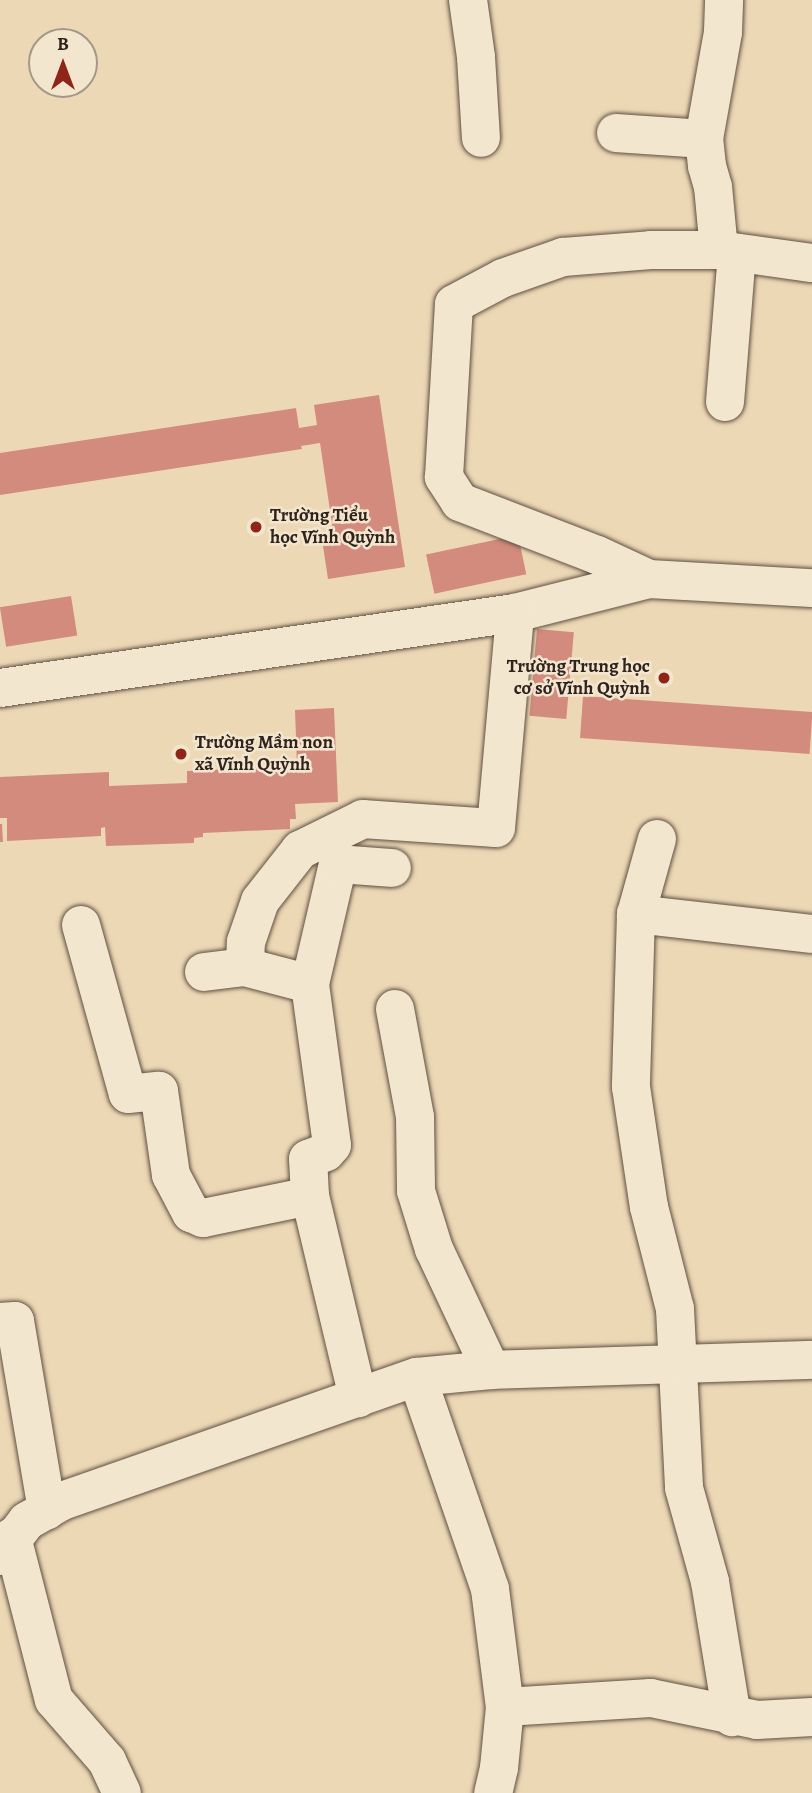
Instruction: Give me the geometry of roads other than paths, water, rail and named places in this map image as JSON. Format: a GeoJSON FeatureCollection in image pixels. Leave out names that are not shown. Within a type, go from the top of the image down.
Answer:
{"type":"FeatureCollection","features":[{"type":"Feature","properties":{"kind":"street"},"geometry":{"type":"LineString","coordinates":[[468,0],[476,57],[481,138]]}},
{"type":"Feature","properties":{"kind":"street"},"geometry":{"type":"LineString","coordinates":[[724,0],[723,32],[704,139],[706,166],[728,252],[725,402]]}},
{"type":"Feature","properties":{"kind":"street"},"geometry":{"type":"LineString","coordinates":[[616,132],[704,139]]}},
{"type":"Feature","properties":{"kind":"street"},"geometry":{"type":"LineString","coordinates":[[649,579],[597,555],[460,502],[444,477],[454,304],[503,278],[563,257],[650,250],[728,252],[812,263]]}},
{"type":"Feature","properties":{"kind":"street"},"geometry":{"type":"LineString","coordinates":[[0,688],[515,613],[649,579],[812,588]]}},
{"type":"Feature","properties":{"kind":"street"},"geometry":{"type":"LineString","coordinates":[[245,967],[246,942],[260,901],[300,850],[363,819],[496,828],[515,613]]}},
{"type":"Feature","properties":{"kind":"street"},"geometry":{"type":"LineString","coordinates":[[657,839],[636,914],[631,1087],[649,1208],[675,1309],[684,1488],[710,1582],[732,1717]]}},
{"type":"Feature","properties":{"kind":"street"},"geometry":{"type":"LineString","coordinates":[[358,1398],[310,1196],[308,1159],[326,1152],[332,1145],[310,984],[338,864],[392,868]]}},
{"type":"Feature","properties":{"kind":"street"},"geometry":{"type":"LineString","coordinates":[[636,914],[812,934]]}},
{"type":"Feature","properties":{"kind":"street"},"geometry":{"type":"LineString","coordinates":[[81,925],[128,1094],[159,1091],[171,1175],[191,1213],[203,1218],[310,1196]]}},
{"type":"Feature","properties":{"kind":"street"},"geometry":{"type":"LineString","coordinates":[[204,972],[245,967],[310,984]]}},
{"type":"Feature","properties":{"kind":"street"},"geometry":{"type":"LineString","coordinates":[[395,1009],[415,1117],[416,1191],[434,1249],[491,1370]]}},
{"type":"Feature","properties":{"kind":"street"},"geometry":{"type":"LineString","coordinates":[[0,1322],[15,1321],[47,1510]]}},
{"type":"Feature","properties":{"kind":"street"},"geometry":{"type":"LineString","coordinates":[[122,1793],[107,1761],[54,1700],[6,1547],[27,1521],[62,1502],[417,1377],[491,1370],[812,1360]]}},
{"type":"Feature","properties":{"kind":"street"},"geometry":{"type":"LineString","coordinates":[[417,1377],[490,1589],[505,1707],[499,1768],[493,1793]]}},
{"type":"Feature","properties":{"kind":"street"},"geometry":{"type":"LineString","coordinates":[[505,1707],[651,1698],[732,1717],[757,1720],[812,1717]]}},
{"type":"Feature","properties":{"kind":"place","name":"Trường Tiểu học Vĩnh Quỳnh"},"geometry":{"type":"Point","coordinates":[256,527]}},
{"type":"Feature","properties":{"kind":"place","name":"Trường Trung học cơ sở Vĩnh Quỳnh"},"geometry":{"type":"Point","coordinates":[664,678]}},
{"type":"Feature","properties":{"kind":"place","name":"Trường Mầm non xã Vĩnh Quỳnh"},"geometry":{"type":"Point","coordinates":[181,754]}}]}
